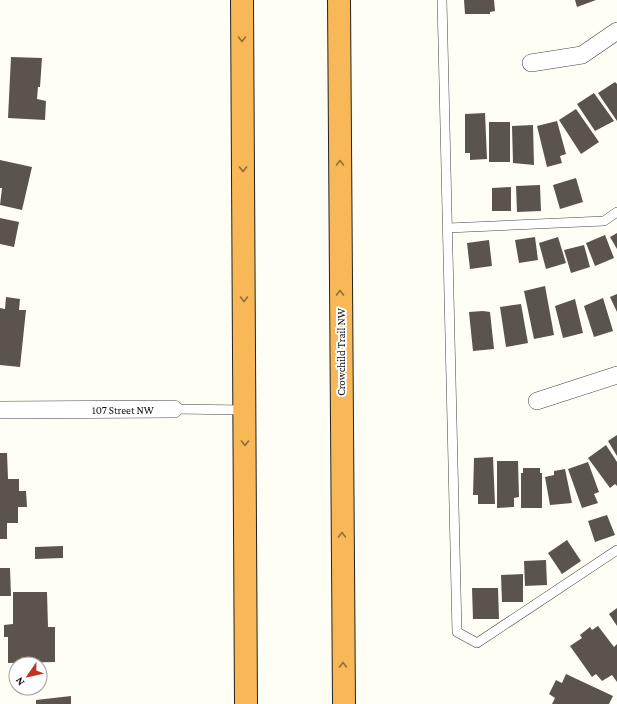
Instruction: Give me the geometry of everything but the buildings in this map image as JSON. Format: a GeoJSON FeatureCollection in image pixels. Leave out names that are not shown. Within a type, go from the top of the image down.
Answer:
{"type":"FeatureCollection","features":[{"type":"Feature","properties":{"kind":"highway"},"geometry":{"type":"LineString","coordinates":[[242,0],[246,704]]}},
{"type":"Feature","properties":{"kind":"highway","name":"Crowchild Trail NW"},"geometry":{"type":"LineString","coordinates":[[339,0],[344,704]]}},
{"type":"Feature","properties":{"kind":"street"},"geometry":{"type":"LineString","coordinates":[[531,63],[582,54],[617,32]]}},
{"type":"Feature","properties":{"kind":"street"},"geometry":{"type":"LineString","coordinates":[[537,401],[617,375]]}},
{"type":"Feature","properties":{"kind":"street","name":"107 Street NW"},"geometry":{"type":"LineString","coordinates":[[0,410],[174,409]]}},
{"type":"Feature","properties":{"kind":"lane"},"geometry":{"type":"LineString","coordinates":[[442,0],[457,632],[477,643],[617,550]]}},
{"type":"Feature","properties":{"kind":"lane"},"geometry":{"type":"LineString","coordinates":[[448,228],[604,221],[617,212]]}},
{"type":"Feature","properties":{"kind":"lane","name":"107 Street NW"},"geometry":{"type":"LineString","coordinates":[[174,409],[245,410]]}}]}
